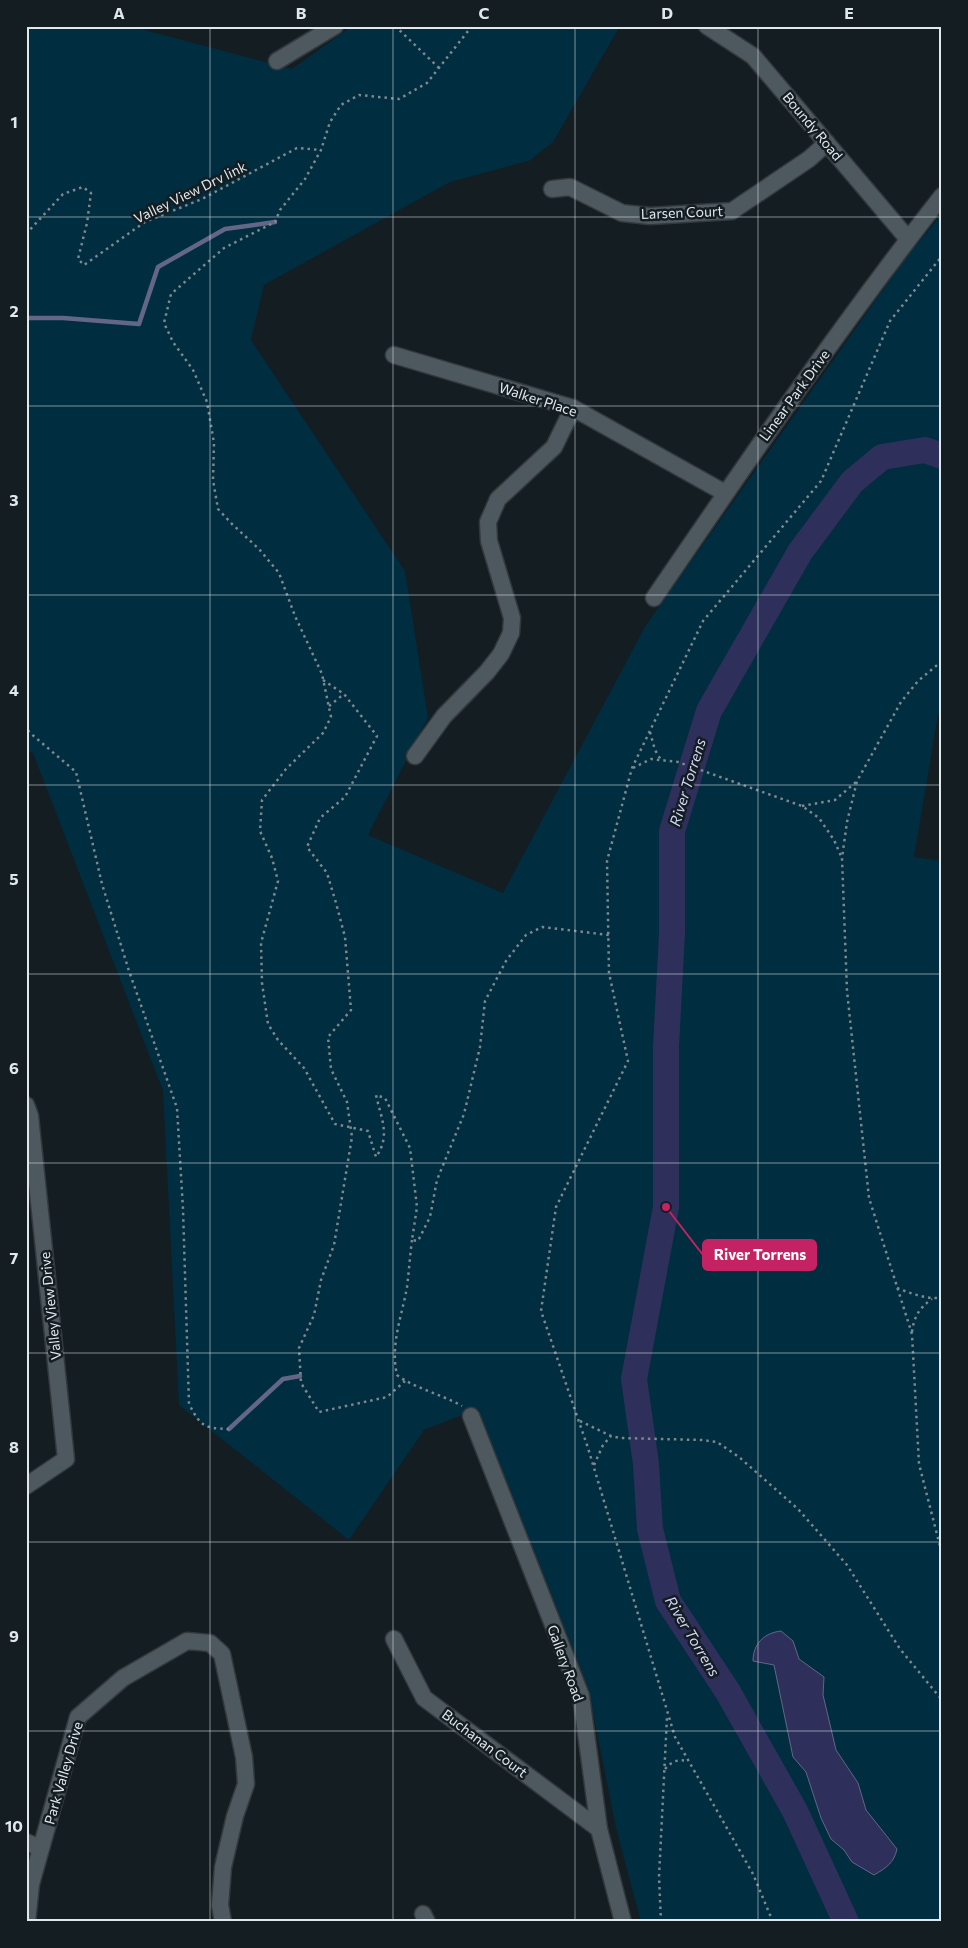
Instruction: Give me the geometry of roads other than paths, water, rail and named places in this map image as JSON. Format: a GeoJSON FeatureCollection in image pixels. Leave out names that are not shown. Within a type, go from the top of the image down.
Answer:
{"type":"FeatureCollection","features":[{"type":"Feature","properties":{"kind":"street"},"geometry":{"type":"LineString","coordinates":[[277,61],[335,26]]}},
{"type":"Feature","properties":{"kind":"street","name":"Boundy Road"},"geometry":{"type":"LineString","coordinates":[[707,26],[753,56],[908,239]]}},
{"type":"Feature","properties":{"kind":"street","name":"Larsen Court"},"geometry":{"type":"LineString","coordinates":[[552,190],[570,187],[622,212],[650,216],[732,211],[827,144]]}},
{"type":"Feature","properties":{"kind":"street","name":"Linear Park Drive"},"geometry":{"type":"LineString","coordinates":[[654,598],[769,428],[908,239],[942,196]]}},
{"type":"Feature","properties":{"kind":"street","name":"Walker Place"},"geometry":{"type":"LineString","coordinates":[[394,354],[573,408],[725,493]]}},
{"type":"Feature","properties":{"kind":"street"},"geometry":{"type":"LineString","coordinates":[[416,756],[444,716],[487,672],[501,654],[511,633],[512,618],[490,541],[488,522],[498,499],[554,447],[573,408]]}},
{"type":"Feature","properties":{"kind":"street","name":"Valley View Drive"},"geometry":{"type":"LineString","coordinates":[[26,1105],[30,1116],[34,1223],[66,1459],[26,1486]]}},
{"type":"Feature","properties":{"kind":"street","name":"Gallery Road"},"geometry":{"type":"LineString","coordinates":[[470,1416],[581,1696],[599,1829],[623,1922]]}},
{"type":"Feature","properties":{"kind":"street","name":"Buchanan Court"},"geometry":{"type":"LineString","coordinates":[[394,1639],[424,1698],[599,1829]]}},
{"type":"Feature","properties":{"kind":"street","name":"Park Valley Drive"},"geometry":{"type":"LineString","coordinates":[[27,1922],[34,1845],[78,1717],[123,1678],[187,1641],[210,1643],[222,1654],[244,1757],[246,1784],[235,1816],[223,1867],[220,1905],[223,1922]]}},
{"type":"Feature","properties":{"kind":"waterway"},"geometry":{"type":"LineString","coordinates":[[26,318],[63,318],[139,324],[158,267],[225,229],[275,222]]}},
{"type":"Feature","properties":{"kind":"waterway","name":"River Torrens"},"geometry":{"type":"LineString","coordinates":[[846,1922],[795,1811],[728,1692],[668,1601],[650,1529],[646,1464],[634,1379],[666,1207],[666,1047],[672,933],[672,831],[709,711],[800,552],[852,482],[882,457],[925,450],[942,456]]}},
{"type":"Feature","properties":{"kind":"waterway"},"geometry":{"type":"LineString","coordinates":[[229,1429],[283,1379],[300,1376]]}},
{"type":"Feature","properties":{"kind":"place","name":"River Torrens"},"geometry":{"type":"Point","coordinates":[666,1207]}}]}
